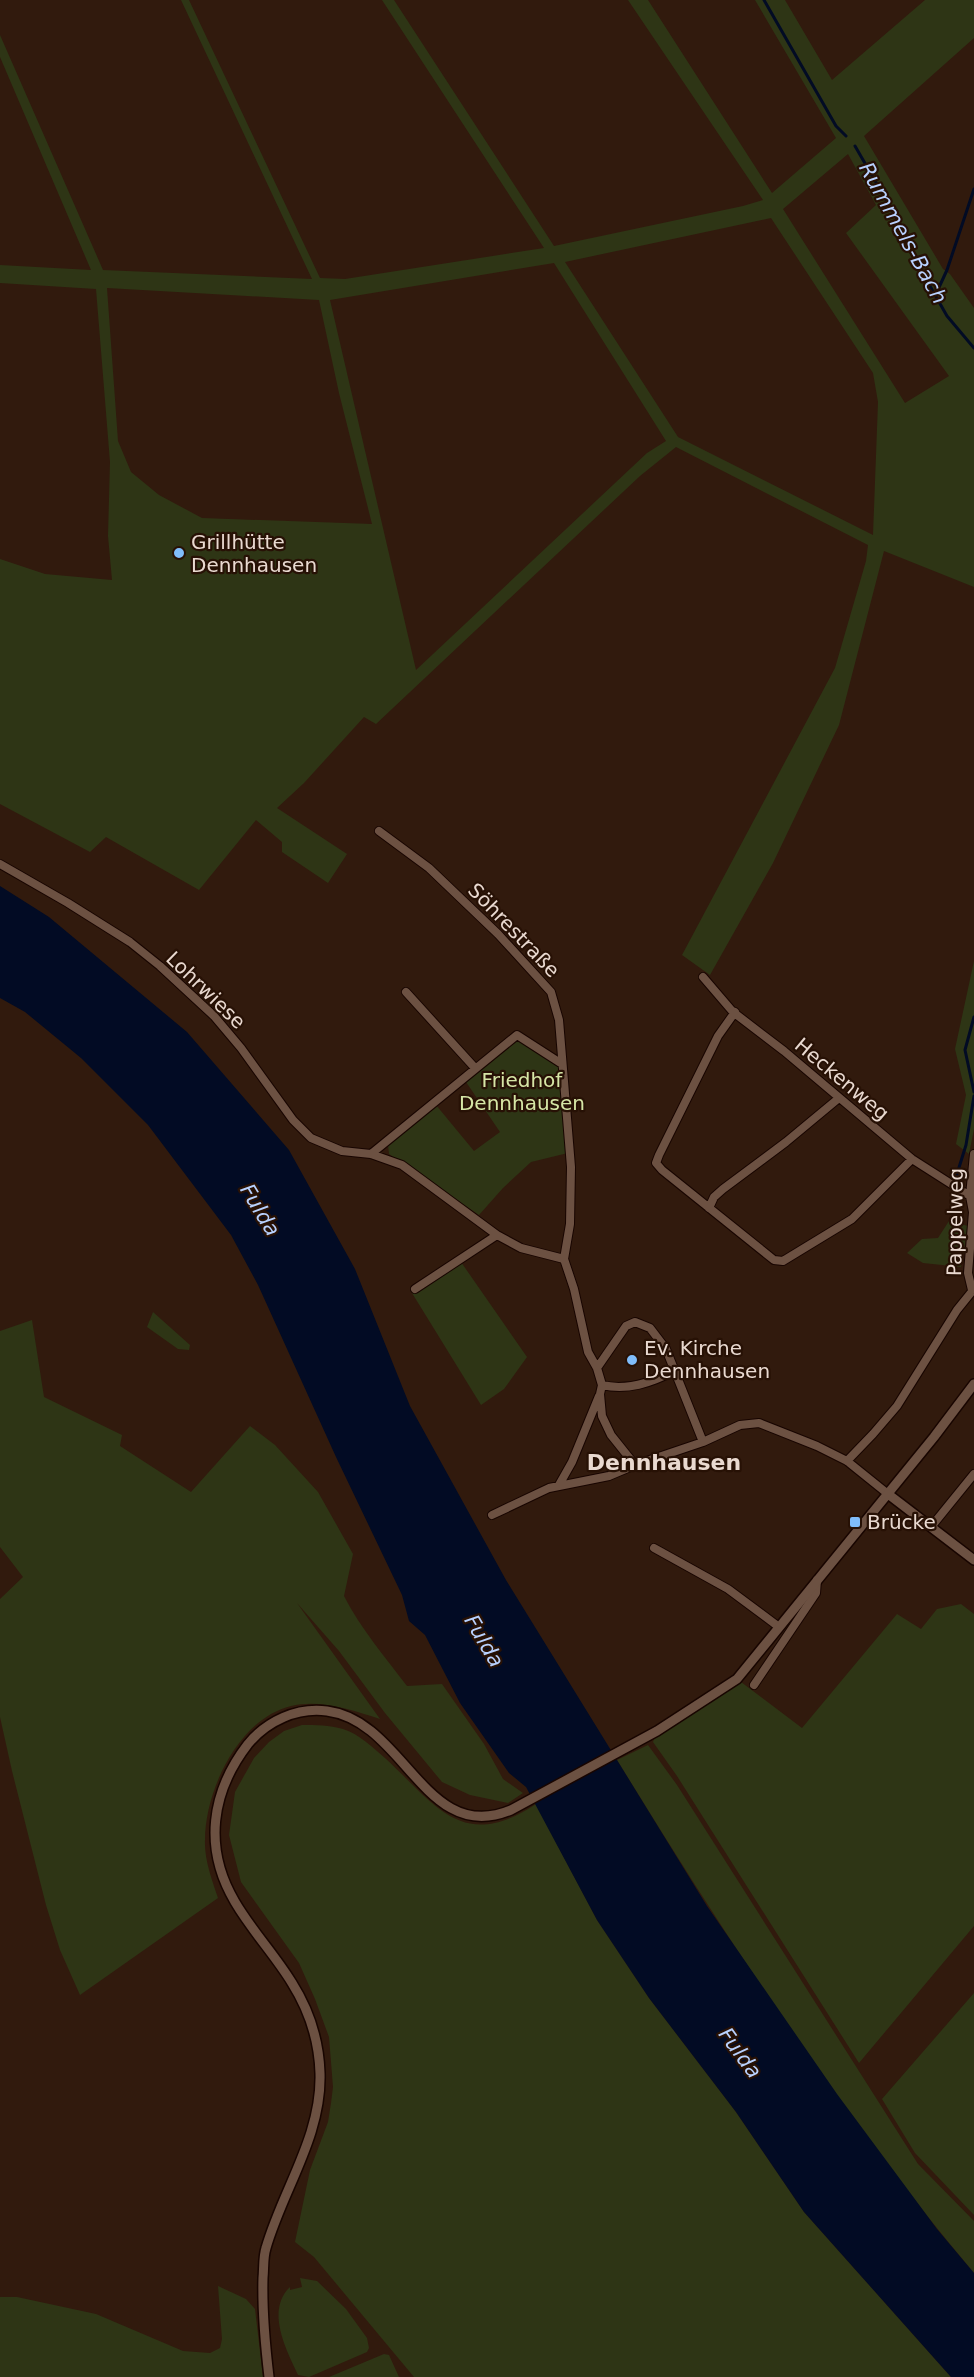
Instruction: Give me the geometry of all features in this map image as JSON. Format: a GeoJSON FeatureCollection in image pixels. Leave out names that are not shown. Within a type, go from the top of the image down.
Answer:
{"type":"FeatureCollection","features":[{"type":"Feature","properties":{"kind":"street","name":"Söhrestraße"},"geometry":{"type":"LineString","coordinates":[[379,831],[429,868],[498,934],[551,993],[559,1020],[568,1114],[572,1195],[564,1259],[574,1289],[588,1352],[597,1368],[602,1384],[600,1394],[602,1416],[611,1435],[635,1465]]}},
{"type":"Feature","properties":{"kind":"street","name":"Lohrwiese"},"geometry":{"type":"LineString","coordinates":[[0,864],[69,903],[130,942],[160,966],[214,1016],[293,1120],[311,1138],[342,1151],[371,1154],[402,1165],[496,1235],[521,1248],[564,1259]]}},
{"type":"Feature","properties":{"kind":"street","name":"Heckenweg"},"geometry":{"type":"LineString","coordinates":[[704,976],[733,1012],[912,1159],[970,1196]]}},
{"type":"Feature","properties":{"kind":"street"},"geometry":{"type":"LineString","coordinates":[[406,992],[475,1068]]}},
{"type":"Feature","properties":{"kind":"street"},"geometry":{"type":"LineString","coordinates":[[735,1012],[718,1036],[656,1163],[709,1208],[774,1260],[783,1261],[852,1219],[912,1159]]}},
{"type":"Feature","properties":{"kind":"street"},"geometry":{"type":"LineString","coordinates":[[371,1154],[517,1035],[562,1064]]}},
{"type":"Feature","properties":{"kind":"street"},"geometry":{"type":"LineString","coordinates":[[709,1208],[714,1197],[723,1189],[786,1142],[839,1098]]}},
{"type":"Feature","properties":{"kind":"street","name":"Pappelweg"},"geometry":{"type":"LineString","coordinates":[[973,1290],[968,1274],[973,1212],[970,1196],[974,1154]]}},
{"type":"Feature","properties":{"kind":"street"},"geometry":{"type":"LineString","coordinates":[[415,1289],[496,1235]]}},
{"type":"Feature","properties":{"kind":"street"},"geometry":{"type":"LineString","coordinates":[[847,1461],[897,1406],[957,1310],[973,1290]]}},
{"type":"Feature","properties":{"kind":"street"},"geometry":{"type":"LineString","coordinates":[[597,1368],[626,1326],[634,1322],[650,1328],[666,1349],[703,1442]]}},
{"type":"Feature","properties":{"kind":"street"},"geometry":{"type":"LineString","coordinates":[[602,1384],[614,1388],[647,1384],[674,1371]]}},
{"type":"Feature","properties":{"kind":"street"},"geometry":{"type":"LineString","coordinates":[[269,2377],[262,2316],[265,2251],[314,2126],[320,2073],[317,2046],[308,2013],[293,1984],[234,1901],[221,1872],[215,1842],[216,1815],[222,1787],[234,1762],[253,1739],[270,1724],[292,1713],[327,1711],[356,1720],[374,1731],[428,1791],[459,1814],[498,1816],[511,1810],[678,1719],[737,1679],[888,1494],[974,1384]]}},
{"type":"Feature","properties":{"kind":"street"},"geometry":{"type":"LineString","coordinates":[[559,1485],[572,1462],[600,1394]]}},
{"type":"Feature","properties":{"kind":"street"},"geometry":{"type":"LineString","coordinates":[[492,1515],[523,1499],[559,1485],[609,1476],[703,1442],[740,1425],[759,1423],[817,1446],[847,1461],[974,1560]]}},
{"type":"Feature","properties":{"kind":"street"},"geometry":{"type":"LineString","coordinates":[[931,1527],[974,1474]]}},
{"type":"Feature","properties":{"kind":"street"},"geometry":{"type":"LineString","coordinates":[[654,1548],[728,1590],[779,1627]]}},
{"type":"Feature","properties":{"kind":"street"},"geometry":{"type":"LineString","coordinates":[[754,1685],[816,1593],[817,1580]]}},
{"type":"Feature","properties":{"kind":"green space"},"geometry":{"type":"Polygon","coordinates":[[[181,0],[189,0],[320,278],[345,279],[544,248],[382,0],[394,0],[554,246],[763,200],[628,0],[648,0],[772,193],[836,138],[755,0],[785,0],[832,80],[925,0],[974,0],[974,38],[864,136],[943,269],[950,274],[974,308],[974,587],[884,551],[839,725],[773,863],[710,975],[682,955],[835,668],[866,561],[868,545],[676,447],[640,476],[376,724],[364,717],[304,783],[277,808],[347,854],[328,883],[282,852],[282,842],[256,820],[199,890],[106,837],[90,852],[0,804],[0,559],[45,574],[112,580],[108,536],[110,462],[96,289],[0,283],[0,265],[91,270],[0,57],[0,35],[103,270],[312,279],[181,0]],[[848,154],[783,209],[905,403],[949,376],[846,233],[876,205],[848,154]],[[771,218],[565,262],[678,437],[873,535],[878,402],[873,373],[771,218]],[[554,263],[330,300],[416,670],[647,453],[666,441],[554,263]],[[107,288],[118,441],[131,472],[159,495],[202,518],[372,524],[339,393],[319,300],[107,288]]]}},
{"type":"Feature","properties":{"kind":"green space"},"geometry":{"type":"Polygon","coordinates":[[[974,961],[974,1129],[969,1154],[956,1144],[966,1095],[955,1049],[974,961]]]}},
{"type":"Feature","properties":{"kind":"green space","name":"Friedhof Dennhausen"},"geometry":{"type":"Polygon","coordinates":[[[520,1039],[560,1065],[568,1153],[531,1162],[479,1215],[389,1154],[388,1145],[436,1105],[474,1151],[500,1132],[466,1082],[520,1039]]]}},
{"type":"Feature","properties":{"kind":"green space"},"geometry":{"type":"Polygon","coordinates":[[[949,1221],[968,1226],[961,1267],[923,1263],[907,1253],[922,1239],[938,1238],[949,1221]]]}},
{"type":"Feature","properties":{"kind":"green space"},"geometry":{"type":"Polygon","coordinates":[[[461,1262],[527,1357],[504,1389],[481,1405],[412,1293],[461,1262]]]}},
{"type":"Feature","properties":{"kind":"green space"},"geometry":{"type":"Polygon","coordinates":[[[153,1312],[190,1345],[189,1350],[178,1349],[147,1327],[153,1312]]]}},
{"type":"Feature","properties":{"kind":"green space"},"geometry":{"type":"Polygon","coordinates":[[[32,1320],[44,1397],[122,1435],[120,1446],[191,1492],[250,1426],[275,1445],[318,1492],[353,1554],[344,1596],[366,1631],[407,1686],[442,1684],[484,1744],[503,1779],[523,1793],[508,1803],[470,1795],[442,1782],[385,1713],[339,1651],[297,1603],[380,1719],[336,1706],[302,1704],[272,1713],[255,1726],[240,1741],[228,1760],[211,1800],[205,1840],[206,1855],[218,1898],[80,1995],[60,1950],[46,1905],[0,1717],[0,1599],[23,1577],[0,1547],[0,1331],[32,1320]]]}},
{"type":"Feature","properties":{"kind":"green space"},"geometry":{"type":"Polygon","coordinates":[[[961,1604],[974,1614],[974,1926],[859,2063],[677,1776],[653,1742],[657,1731],[737,1679],[802,1728],[897,1614],[921,1629],[937,1609],[961,1604]]]}},
{"type":"Feature","properties":{"kind":"green space"},"geometry":{"type":"Polygon","coordinates":[[[302,1725],[333,1727],[354,1734],[385,1758],[436,1806],[452,1817],[469,1823],[488,1824],[510,1818],[536,1804],[597,1920],[649,1998],[736,2112],[804,2212],[951,2377],[414,2377],[314,2257],[295,2242],[310,2170],[328,2122],[333,2087],[329,2037],[299,1963],[241,1882],[229,1835],[235,1792],[254,1758],[269,1742],[284,1731],[302,1725]]]}},
{"type":"Feature","properties":{"kind":"green space"},"geometry":{"type":"Polygon","coordinates":[[[648,1745],[677,1785],[918,2164],[974,2221],[974,2273],[877,2151],[786,2023],[617,1760],[648,1745]]]}},
{"type":"Feature","properties":{"kind":"green space"},"geometry":{"type":"Polygon","coordinates":[[[974,1993],[974,2215],[915,2153],[882,2099],[974,1993]]]}},
{"type":"Feature","properties":{"kind":"green space"},"geometry":{"type":"Polygon","coordinates":[[[300,2278],[317,2281],[346,2309],[367,2338],[369,2348],[367,2352],[309,2377],[298,2375],[280,2331],[279,2308],[290,2287],[290,2290],[302,2287],[300,2278]]]}},
{"type":"Feature","properties":{"kind":"green space"},"geometry":{"type":"Polygon","coordinates":[[[218,2286],[246,2299],[255,2309],[263,2377],[0,2377],[0,2297],[17,2297],[96,2314],[183,2351],[210,2353],[220,2348],[222,2339],[218,2286]]]}},
{"type":"Feature","properties":{"kind":"green space"},"geometry":{"type":"Polygon","coordinates":[[[384,2354],[389,2355],[399,2377],[329,2377],[384,2354]]]}},
{"type":"Feature","properties":{"kind":"water","name":"Fulda"},"geometry":{"type":"Polygon","coordinates":[[[0,886],[49,917],[187,1032],[289,1150],[355,1269],[410,1406],[506,1580],[707,1906],[837,2094],[937,2229],[974,2273],[974,2377],[951,2377],[804,2212],[736,2112],[649,1998],[597,1920],[526,1787],[509,1773],[460,1703],[425,1635],[409,1621],[402,1595],[258,1285],[231,1235],[148,1125],[81,1058],[25,1012],[0,998],[0,886]]]}},
{"type":"Feature","properties":{"kind":"waterway"},"geometry":{"type":"LineString","coordinates":[[764,0],[836,126],[846,136]]}},
{"type":"Feature","properties":{"kind":"waterway","name":"Rummels-Bach"},"geometry":{"type":"LineString","coordinates":[[855,146],[900,224],[901,235],[947,316],[974,348]]}},
{"type":"Feature","properties":{"kind":"waterway"},"geometry":{"type":"LineString","coordinates":[[935,296],[947,270],[974,189]]}},
{"type":"Feature","properties":{"kind":"waterway","name":"Rummels-Bach"},"geometry":{"type":"LineString","coordinates":[[974,1017],[965,1050],[974,1092]]}},
{"type":"Feature","properties":{"kind":"waterway","name":"Rummels-Bach"},"geometry":{"type":"LineString","coordinates":[[957,1174],[966,1145],[974,1096]]}},
{"type":"Feature","properties":{"kind":"place","name":"Grillhütte Dennhausen"},"geometry":{"type":"Point","coordinates":[179,553]}},
{"type":"Feature","properties":{"kind":"place","name":"Ev. Kirche Dennhausen"},"geometry":{"type":"Point","coordinates":[632,1360]}},
{"type":"Feature","properties":{"kind":"place","name":"Brücke"},"geometry":{"type":"Point","coordinates":[855,1522]}},
{"type":"Feature","properties":{"kind":"district","name":"Dennhausen"},"geometry":{"type":"Point","coordinates":[664,1462]}}]}
